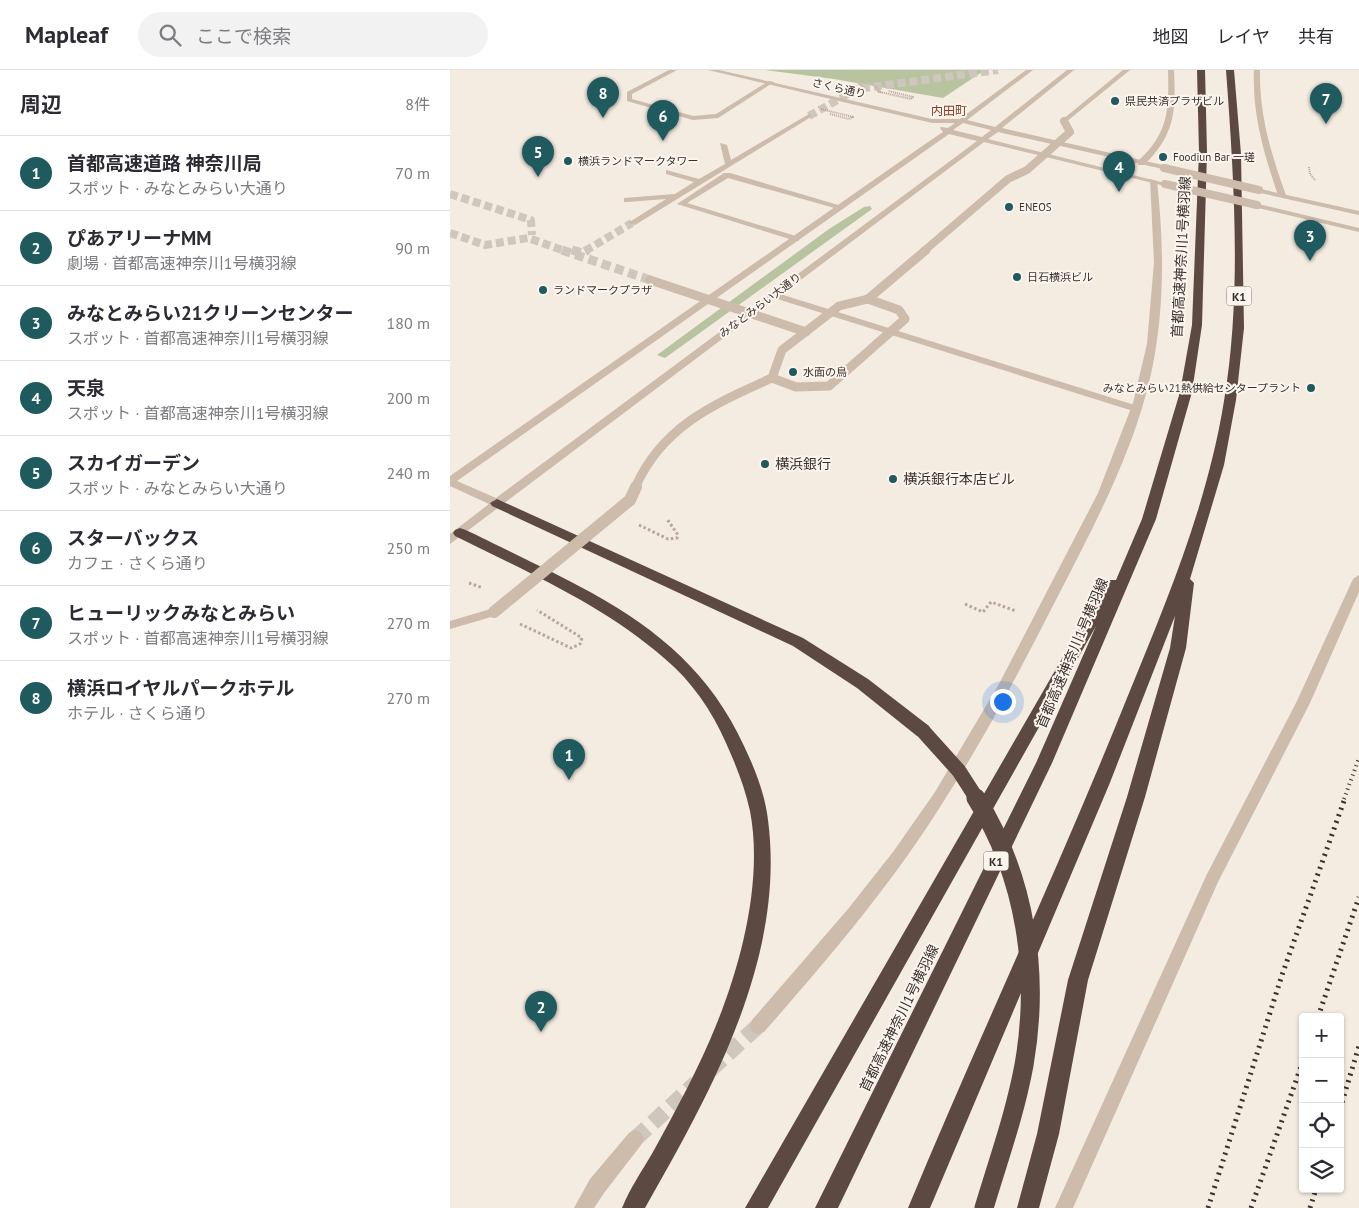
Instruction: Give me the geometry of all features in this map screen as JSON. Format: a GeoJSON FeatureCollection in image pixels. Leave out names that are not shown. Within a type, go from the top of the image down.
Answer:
{"type":"FeatureCollection","features":[{"type":"Feature","properties":{"kind":"highway","name":"首都高速神奈川1号横羽線"},"geometry":{"type":"LineString","coordinates":[[826,1208],[1044,763],[1149,519],[1186,392],[1197,325],[1204,152],[1201,70]]}},
{"type":"Feature","properties":{"kind":"highway","name":"K1"},"geometry":{"type":"LineString","coordinates":[[919,1208],[1101,785],[1191,557],[1218,465],[1230,400],[1239,328],[1237,154],[1230,70]]}},
{"type":"Feature","properties":{"kind":"highway"},"geometry":{"type":"LineString","coordinates":[[497,503],[798,642],[842,668],[884,698],[923,731],[962,776],[991,825],[1014,879],[1026,918],[1031,965],[1031,1010],[1027,1045],[1008,1130],[984,1208]]}},
{"type":"Feature","properties":{"kind":"highway"},"geometry":{"type":"LineString","coordinates":[[756,1208],[1149,519]]}},
{"type":"Feature","properties":{"kind":"highway"},"geometry":{"type":"LineString","coordinates":[[453,534],[593,600],[636,627],[672,656],[700,686],[728,726],[747,771],[760,820],[761,884],[748,956],[727,1024],[684,1118],[633,1208]]}},
{"type":"Feature","properties":{"kind":"highway"},"geometry":{"type":"LineString","coordinates":[[1028,1208],[1048,1134],[1078,980],[1136,797],[1178,648],[1191,557]]}},
{"type":"Feature","properties":{"kind":"street"},"geometry":{"type":"LineString","coordinates":[[674,70],[629,94],[628,100],[693,118],[718,116],[771,82]]}},
{"type":"Feature","properties":{"kind":"street","name":"さくら通り"},"geometry":{"type":"LineString","coordinates":[[711,70],[771,82],[932,121],[961,121],[1359,213]]}},
{"type":"Feature","properties":{"kind":"street"},"geometry":{"type":"LineString","coordinates":[[450,482],[796,239],[1030,70]]}},
{"type":"Feature","properties":{"kind":"street","name":"みなとみらい大通り"},"geometry":{"type":"LineString","coordinates":[[453,534],[984,140],[1071,70]]}},
{"type":"Feature","properties":{"kind":"street"},"geometry":{"type":"LineString","coordinates":[[772,378],[782,350],[840,306],[868,299],[1008,178],[1027,170],[1070,132],[1064,122],[1127,70]]}},
{"type":"Feature","properties":{"kind":"street"},"geometry":{"type":"LineString","coordinates":[[1141,163],[1158,149],[1170,123],[1171,70]]}},
{"type":"Feature","properties":{"kind":"street"},"geometry":{"type":"LineString","coordinates":[[1257,70],[1256,110],[1263,139],[1282,195]]}},
{"type":"Feature","properties":{"kind":"street"},"geometry":{"type":"LineString","coordinates":[[857,80],[864,88]]}},
{"type":"Feature","properties":{"kind":"street"},"geometry":{"type":"LineString","coordinates":[[632,223],[809,116]]}},
{"type":"Feature","properties":{"kind":"street","name":"さくら通り"},"geometry":{"type":"LineString","coordinates":[[932,121],[948,131],[1359,230]]}},
{"type":"Feature","properties":{"kind":"street"},"geometry":{"type":"LineString","coordinates":[[723,145],[729,164]]}},
{"type":"Feature","properties":{"kind":"street"},"geometry":{"type":"LineString","coordinates":[[669,172],[701,182]]}},
{"type":"Feature","properties":{"kind":"street"},"geometry":{"type":"LineString","coordinates":[[796,239],[681,204],[727,175],[841,207]]}},
{"type":"Feature","properties":{"kind":"street"},"geometry":{"type":"LineString","coordinates":[[758,1026],[806,972],[879,881],[940,796],[1010,677],[1097,506],[1137,409],[1152,346],[1160,262],[1159,182]]}},
{"type":"Feature","properties":{"kind":"street"},"geometry":{"type":"LineString","coordinates":[[627,200],[677,196]]}},
{"type":"Feature","properties":{"kind":"street"},"geometry":{"type":"LineString","coordinates":[[650,280],[806,332]]}},
{"type":"Feature","properties":{"kind":"street"},"geometry":{"type":"LineString","coordinates":[[774,294],[1137,409]]}},
{"type":"Feature","properties":{"kind":"street"},"geometry":{"type":"LineString","coordinates":[[450,625],[494,612],[630,500],[643,470],[661,445],[686,423],[716,403],[772,378],[796,387],[829,386],[850,372],[904,319],[899,310],[868,299]]}},
{"type":"Feature","properties":{"kind":"street"},"geometry":{"type":"LineString","coordinates":[[450,482],[497,503]]}},
{"type":"Feature","properties":{"kind":"street"},"geometry":{"type":"LineString","coordinates":[[1064,1208],[1212,879],[1303,703],[1359,580]]}},
{"type":"Feature","properties":{"kind":"street"},"geometry":{"type":"LineString","coordinates":[[583,1208],[597,1186],[635,1139]]}},
{"type":"Feature","properties":{"kind":"path"},"geometry":{"type":"LineString","coordinates":[[881,90],[914,97],[911,99],[881,90]]}},
{"type":"Feature","properties":{"kind":"path"},"geometry":{"type":"LineString","coordinates":[[822,109],[853,117],[849,119],[830,114]]}},
{"type":"Feature","properties":{"kind":"path"},"geometry":{"type":"LineString","coordinates":[[613,514],[668,538],[677,538],[678,535],[667,519]]}},
{"type":"Feature","properties":{"kind":"path"},"geometry":{"type":"LineString","coordinates":[[965,604],[983,612],[991,602],[1020,613]]}},
{"type":"Feature","properties":{"kind":"path"},"geometry":{"type":"LineString","coordinates":[[494,612],[571,648],[580,644],[582,638],[533,608]]}},
{"type":"Feature","properties":{"kind":"green space"},"geometry":{"type":"Polygon","coordinates":[[[765,70],[985,70],[943,98],[834,79],[765,70]]]}},
{"type":"Feature","properties":{"kind":"green space"},"geometry":{"type":"Polygon","coordinates":[[[870,206],[872,209],[665,358],[657,355],[829,229],[864,207],[870,206]]]}},
{"type":"Feature","properties":{"kind":"tunnel"},"geometry":{"type":"LineString","coordinates":[[809,116],[857,89],[998,70]]}},
{"type":"Feature","properties":{"kind":"tunnel"},"geometry":{"type":"LineString","coordinates":[[450,194],[531,220],[532,235]]}},
{"type":"Feature","properties":{"kind":"tunnel"},"geometry":{"type":"LineString","coordinates":[[585,251],[632,223]]}},
{"type":"Feature","properties":{"kind":"tunnel"},"geometry":{"type":"LineString","coordinates":[[450,233],[485,245],[528,238],[565,251]]}},
{"type":"Feature","properties":{"kind":"tunnel"},"geometry":{"type":"LineString","coordinates":[[562,250],[650,280]]}},
{"type":"Feature","properties":{"kind":"tunnel"},"geometry":{"type":"LineString","coordinates":[[575,251],[572,250],[582,253],[588,250]]}},
{"type":"Feature","properties":{"kind":"tunnel"},"geometry":{"type":"LineString","coordinates":[[710,1070],[758,1026]]}},
{"type":"Feature","properties":{"kind":"tunnel"},"geometry":{"type":"LineString","coordinates":[[635,1139],[696,1083]]}},
{"type":"Feature","properties":{"kind":"railway"},"geometry":{"type":"LineString","coordinates":[[1344,799],[1359,758]]}},
{"type":"Feature","properties":{"kind":"railway"},"geometry":{"type":"LineString","coordinates":[[1208,1208],[1282,975],[1345,798]]}},
{"type":"Feature","properties":{"kind":"railway"},"geometry":{"type":"LineString","coordinates":[[1319,1013],[1359,897]]}},
{"type":"Feature","properties":{"kind":"railway"},"geometry":{"type":"LineString","coordinates":[[1342,1103],[1359,1046]]}},
{"type":"Feature","properties":{"kind":"railway"},"geometry":{"type":"LineString","coordinates":[[1251,1208],[1299,1072]]}},
{"type":"Feature","properties":{"kind":"railway"},"geometry":{"type":"LineString","coordinates":[[1310,1208],[1315,1193]]}},
{"type":"Feature","properties":{"kind":"place","name":"県民共済プラザビル"},"geometry":{"type":"Point","coordinates":[1115,101]}},
{"type":"Feature","properties":{"kind":"place","name":"横浜ロイヤルパークホテル"},"geometry":{"type":"Point","coordinates":[603,118]}},
{"type":"Feature","properties":{"kind":"place","name":"ヒューリックみなとみらい"},"geometry":{"type":"Point","coordinates":[1326,124]}},
{"type":"Feature","properties":{"kind":"place","name":"スターバックス"},"geometry":{"type":"Point","coordinates":[663,141]}},
{"type":"Feature","properties":{"kind":"place","name":"Foodiun Bar 一瑳"},"geometry":{"type":"Point","coordinates":[1163,157]}},
{"type":"Feature","properties":{"kind":"place","name":"横浜ランドマークタワー"},"geometry":{"type":"Point","coordinates":[568,161]}},
{"type":"Feature","properties":{"kind":"place","name":"スカイガーデン"},"geometry":{"type":"Point","coordinates":[538,177]}},
{"type":"Feature","properties":{"kind":"place","name":"天泉"},"geometry":{"type":"Point","coordinates":[1119,192]}},
{"type":"Feature","properties":{"kind":"place","name":"ENEOS"},"geometry":{"type":"Point","coordinates":[1009,207]}},
{"type":"Feature","properties":{"kind":"place","name":"みなとみらい21クリーンセンター"},"geometry":{"type":"Point","coordinates":[1310,261]}},
{"type":"Feature","properties":{"kind":"place","name":"日石横浜ビル"},"geometry":{"type":"Point","coordinates":[1017,277]}},
{"type":"Feature","properties":{"kind":"place","name":"ランドマークプラザ"},"geometry":{"type":"Point","coordinates":[543,290]}},
{"type":"Feature","properties":{"kind":"place","name":"水面の鳥"},"geometry":{"type":"Point","coordinates":[793,372]}},
{"type":"Feature","properties":{"kind":"place","name":"みなとみらい21熱供給センタープラント"},"geometry":{"type":"Point","coordinates":[1311,388]}},
{"type":"Feature","properties":{"kind":"place","name":"横浜銀行"},"geometry":{"type":"Point","coordinates":[765,464]}},
{"type":"Feature","properties":{"kind":"place","name":"横浜銀行本店ビル"},"geometry":{"type":"Point","coordinates":[893,479]}},
{"type":"Feature","properties":{"kind":"place","name":"首都高速道路 神奈川局"},"geometry":{"type":"Point","coordinates":[569,780]}},
{"type":"Feature","properties":{"kind":"place","name":"ぴあアリーナMM"},"geometry":{"type":"Point","coordinates":[541,1032]}},
{"type":"Feature","properties":{"kind":"district","name":"内田町"},"geometry":{"type":"Point","coordinates":[949,110]}}]}
